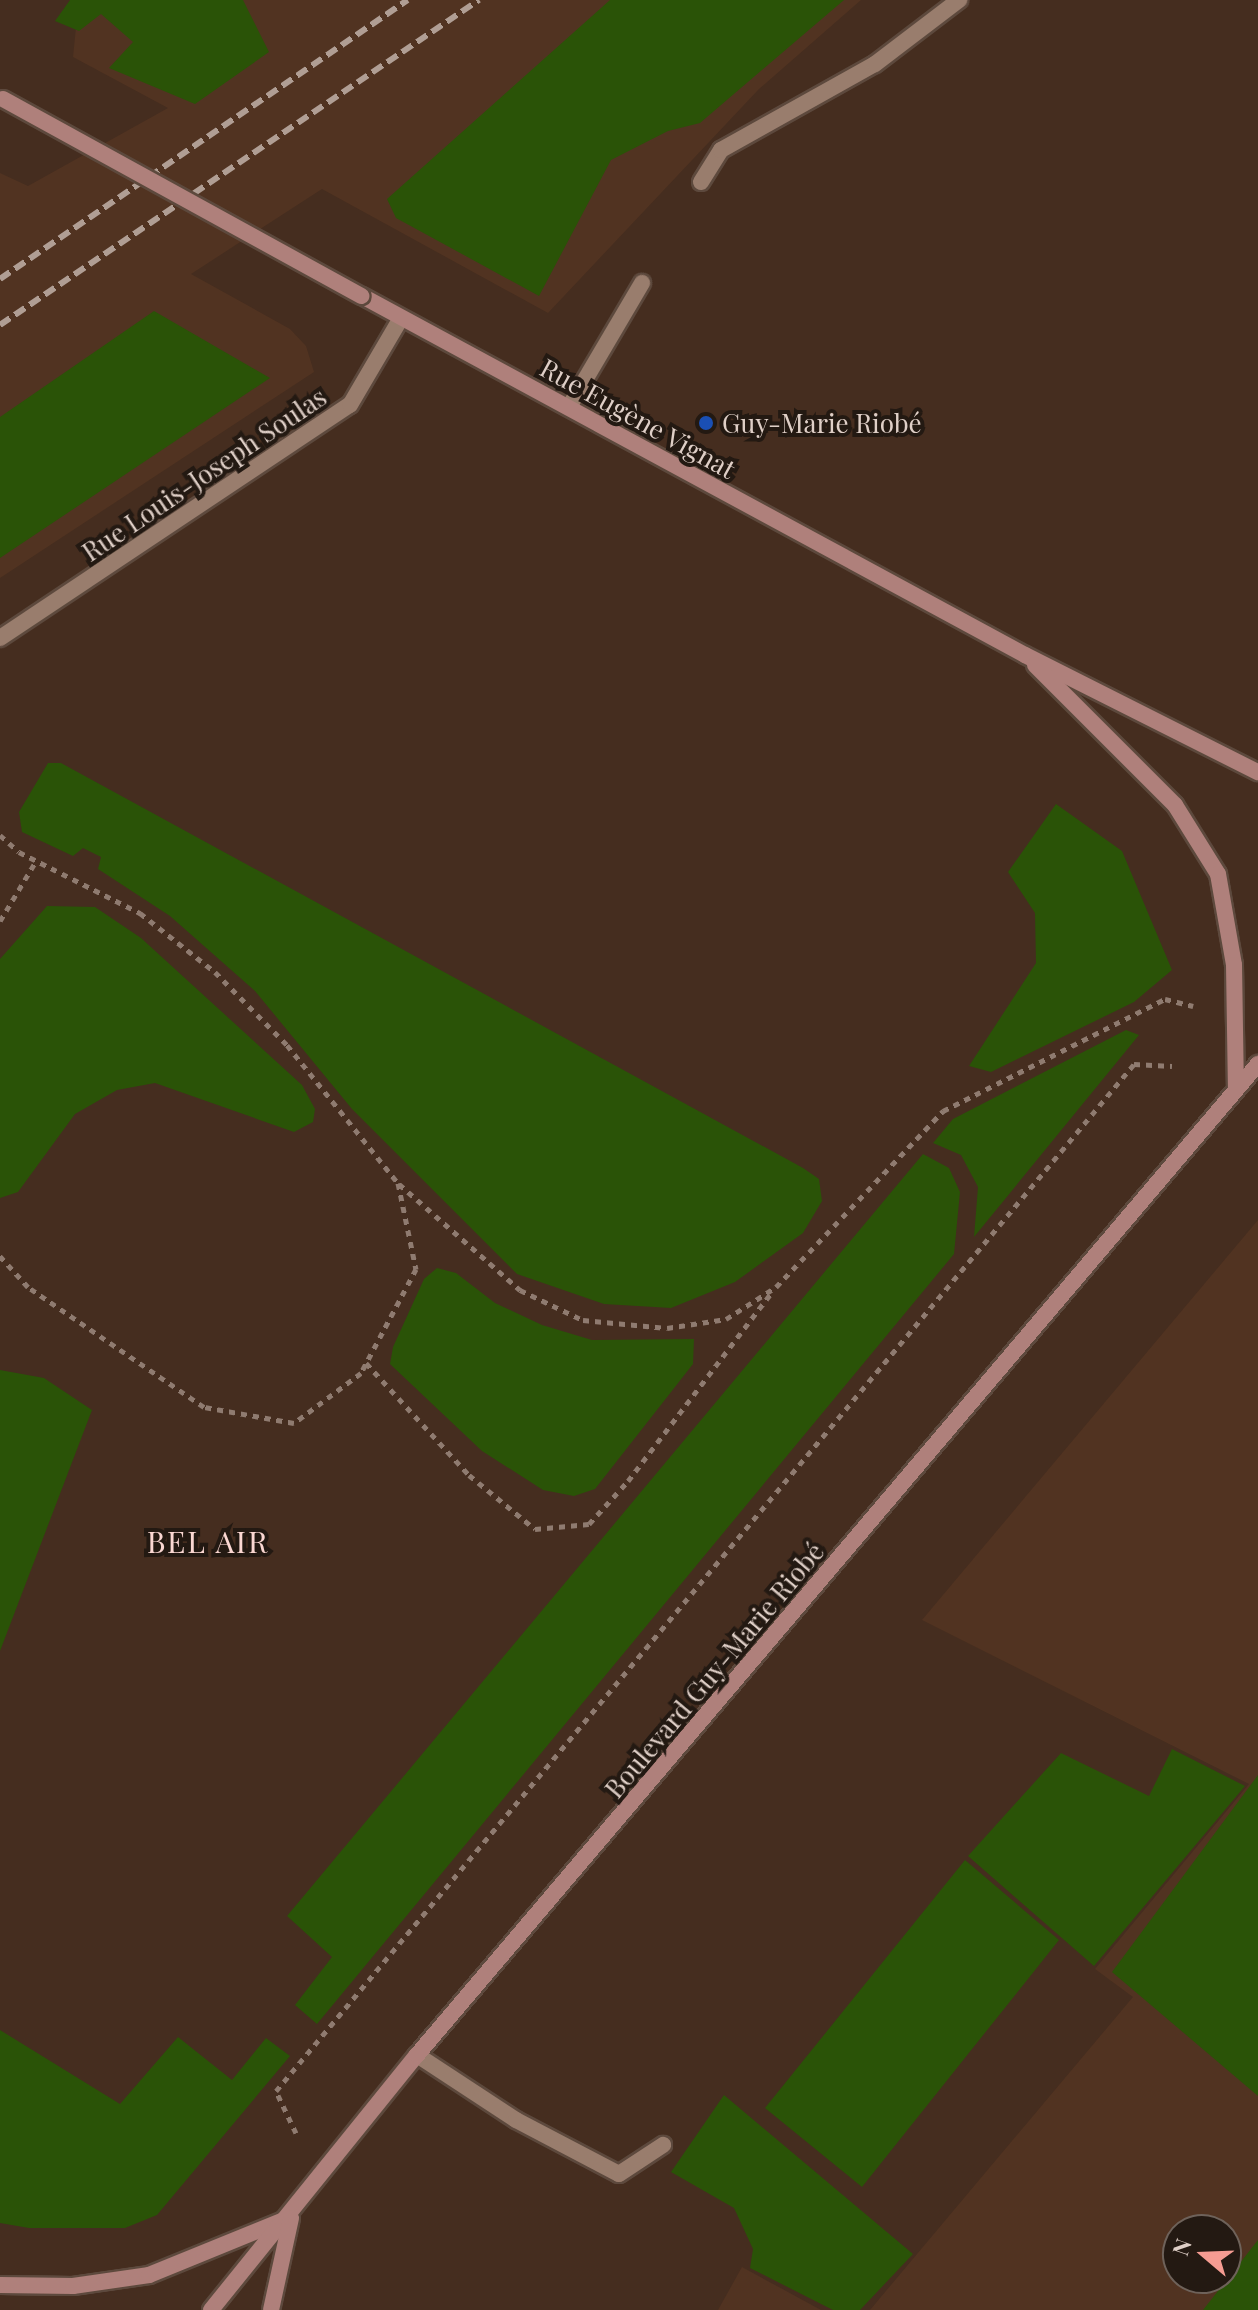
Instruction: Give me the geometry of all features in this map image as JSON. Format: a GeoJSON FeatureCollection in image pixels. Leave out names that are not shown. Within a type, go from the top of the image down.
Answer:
{"type":"FeatureCollection","features":[{"type":"Feature","properties":{"kind":"street"},"geometry":{"type":"LineString","coordinates":[[701,182],[721,150],[875,64],[959,0]]}},
{"type":"Feature","properties":{"kind":"street","name":"Rue Eugène Vignat"},"geometry":{"type":"LineString","coordinates":[[1,98],[1025,655],[1258,772]]}},
{"type":"Feature","properties":{"kind":"street"},"geometry":{"type":"LineString","coordinates":[[569,407],[642,283]]}},
{"type":"Feature","properties":{"kind":"street","name":"Rue Louis-Joseph Soulas"},"geometry":{"type":"LineString","coordinates":[[0,638],[350,405],[401,318]]}},
{"type":"Feature","properties":{"kind":"street"},"geometry":{"type":"LineString","coordinates":[[1025,655],[1175,805],[1218,874],[1234,965],[1236,1090]]}},
{"type":"Feature","properties":{"kind":"street","name":"Boulevard Guy-Marie Riobé"},"geometry":{"type":"LineString","coordinates":[[211,2310],[291,2217],[417,2055],[1258,1064]]}},
{"type":"Feature","properties":{"kind":"street"},"geometry":{"type":"LineString","coordinates":[[417,2055],[516,2120],[619,2174],[663,2145]]}},
{"type":"Feature","properties":{"kind":"street"},"geometry":{"type":"LineString","coordinates":[[0,2285],[73,2286],[149,2275],[291,2217]]}},
{"type":"Feature","properties":{"kind":"street"},"geometry":{"type":"LineString","coordinates":[[271,2310],[291,2217]]}},
{"type":"Feature","properties":{"kind":"path"},"geometry":{"type":"LineString","coordinates":[[0,835],[36,861],[140,913],[215,972],[287,1045],[398,1183],[520,1290],[583,1320],[667,1328],[726,1319],[776,1287]]}},
{"type":"Feature","properties":{"kind":"path"},"geometry":{"type":"LineString","coordinates":[[0,921],[36,861]]}},
{"type":"Feature","properties":{"kind":"path"},"geometry":{"type":"LineString","coordinates":[[366,1363],[469,1475],[535,1529],[589,1524],[628,1481],[776,1287],[943,1111],[1165,999],[1205,1008]]}},
{"type":"Feature","properties":{"kind":"path"},"geometry":{"type":"LineString","coordinates":[[298,2136],[276,2091],[1134,1064],[1172,1066]]}},
{"type":"Feature","properties":{"kind":"path"},"geometry":{"type":"LineString","coordinates":[[0,1256],[28,1287],[204,1407],[294,1423],[361,1373],[416,1269],[398,1183]]}},
{"type":"Feature","properties":{"kind":"shaded area"},"geometry":{"type":"Polygon","coordinates":[[[88,0],[861,0],[759,89],[548,313],[322,189],[191,274],[290,329],[306,346],[314,372],[0,578],[0,173],[28,186],[168,108],[73,57],[78,7],[88,0]]]}},
{"type":"Feature","properties":{"kind":"shaded area"},"geometry":{"type":"Polygon","coordinates":[[[1258,1220],[1258,2310],[870,2310],[1133,1997],[1095,1969],[1249,1784],[922,1620],[1258,1220]]]}},
{"type":"Feature","properties":{"kind":"shaded area"},"geometry":{"type":"Polygon","coordinates":[[[742,2267],[821,2310],[718,2310],[742,2267]]]}},
{"type":"Feature","properties":{"kind":"green space"},"geometry":{"type":"Polygon","coordinates":[[[70,0],[243,0],[269,52],[195,104],[109,68],[133,42],[101,14],[79,31],[55,21],[70,0]]]}},
{"type":"Feature","properties":{"kind":"green space"},"geometry":{"type":"Polygon","coordinates":[[[610,0],[844,0],[700,123],[668,131],[611,160],[539,296],[396,218],[387,199],[610,0]]]}},
{"type":"Feature","properties":{"kind":"green space"},"geometry":{"type":"Polygon","coordinates":[[[154,311],[270,378],[0,558],[0,417],[154,311]]]}},
{"type":"Feature","properties":{"kind":"green space"},"geometry":{"type":"Polygon","coordinates":[[[48,763],[61,763],[803,1168],[819,1179],[822,1201],[803,1233],[735,1282],[671,1308],[604,1304],[517,1274],[352,1109],[255,991],[170,916],[98,869],[101,857],[83,848],[73,856],[22,832],[19,812],[48,763]]]}},
{"type":"Feature","properties":{"kind":"green space"},"geometry":{"type":"Polygon","coordinates":[[[1056,804],[1122,851],[1172,970],[1134,1002],[991,1072],[969,1066],[1036,963],[1035,913],[1008,872],[1056,804]]]}},
{"type":"Feature","properties":{"kind":"green space"},"geometry":{"type":"Polygon","coordinates":[[[47,906],[95,907],[141,938],[302,1085],[315,1109],[313,1122],[294,1132],[155,1083],[117,1090],[75,1114],[18,1192],[0,1198],[0,959],[47,906]]]}},
{"type":"Feature","properties":{"kind":"green space"},"geometry":{"type":"Polygon","coordinates":[[[1126,1030],[1139,1035],[974,1237],[978,1187],[961,1155],[933,1143],[953,1119],[1126,1030]]]}},
{"type":"Feature","properties":{"kind":"green space"},"geometry":{"type":"Polygon","coordinates":[[[923,1154],[949,1168],[960,1192],[954,1254],[317,2024],[295,2005],[332,1957],[287,1916],[923,1154]]]}},
{"type":"Feature","properties":{"kind":"green space"},"geometry":{"type":"Polygon","coordinates":[[[437,1268],[456,1273],[495,1303],[542,1325],[592,1340],[694,1339],[693,1364],[595,1489],[574,1496],[543,1490],[482,1451],[390,1364],[393,1347],[424,1279],[437,1268]]]}},
{"type":"Feature","properties":{"kind":"green space"},"geometry":{"type":"Polygon","coordinates":[[[0,1370],[44,1378],[92,1410],[0,1651],[0,1370]]]}},
{"type":"Feature","properties":{"kind":"green space"},"geometry":{"type":"Polygon","coordinates":[[[1172,1749],[1245,1786],[1094,1966],[968,1856],[1061,1753],[1149,1796],[1172,1749]]]}},
{"type":"Feature","properties":{"kind":"green space"},"geometry":{"type":"Polygon","coordinates":[[[1258,1775],[1258,2096],[1112,1972],[1258,1775]]]}},
{"type":"Feature","properties":{"kind":"green space"},"geometry":{"type":"Polygon","coordinates":[[[965,1860],[1059,1940],[862,2187],[765,2108],[965,1860]]]}},
{"type":"Feature","properties":{"kind":"green space"},"geometry":{"type":"Polygon","coordinates":[[[0,2030],[120,2104],[178,2037],[232,2080],[266,2038],[290,2056],[157,2215],[125,2228],[29,2228],[0,2223],[0,2030]]]}},
{"type":"Feature","properties":{"kind":"green space"},"geometry":{"type":"Polygon","coordinates":[[[724,2095],[913,2254],[860,2310],[833,2310],[750,2268],[753,2249],[734,2208],[671,2172],[724,2095]]]}},
{"type":"Feature","properties":{"kind":"green space"},"geometry":{"type":"Polygon","coordinates":[[[1258,2240],[1258,2310],[1203,2310],[1216,2294],[1242,2294],[1242,2260],[1258,2240]]]}},
{"type":"Feature","properties":{"kind":"railway"},"geometry":{"type":"LineString","coordinates":[[0,279],[408,0]]}},
{"type":"Feature","properties":{"kind":"railway"},"geometry":{"type":"LineString","coordinates":[[0,325],[479,0]]}},
{"type":"Feature","properties":{"kind":"place","name":"Guy-Marie Riobé"},"geometry":{"type":"Point","coordinates":[706,423]}},
{"type":"Feature","properties":{"kind":"district","name":"BEL AIR"},"geometry":{"type":"Point","coordinates":[208,1541]}}]}
